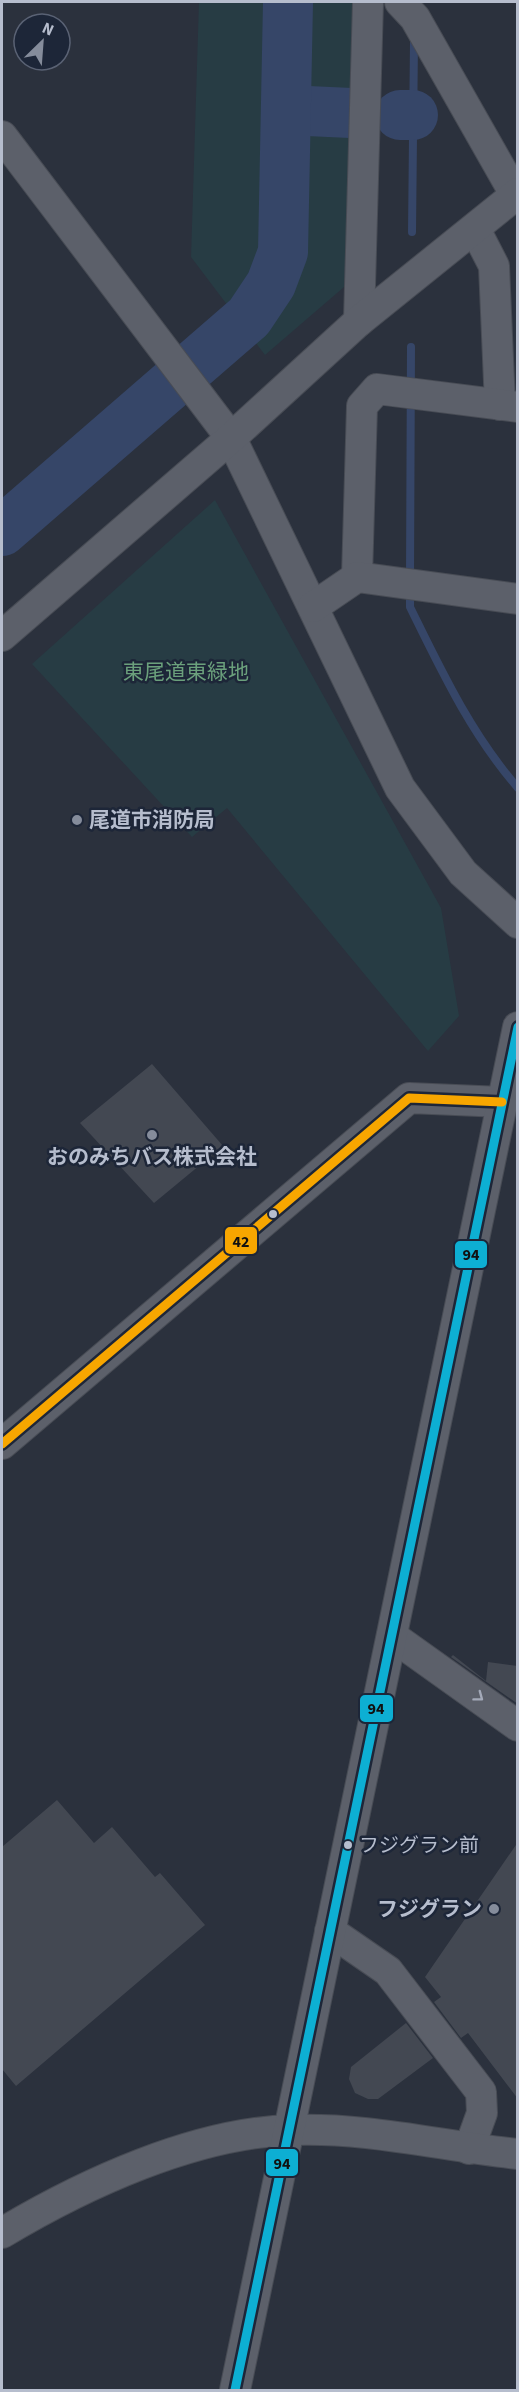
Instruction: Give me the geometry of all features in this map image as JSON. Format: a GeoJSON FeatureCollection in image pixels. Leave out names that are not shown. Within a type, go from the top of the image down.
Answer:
{"type":"FeatureCollection","features":[{"type":"Feature","properties":{"kind":"street"},"geometry":{"type":"LineString","coordinates":[[359,321],[368,2]]}},
{"type":"Feature","properties":{"kind":"street"},"geometry":{"type":"LineString","coordinates":[[2,636],[231,438],[359,321],[516,194],[415,18],[400,2]]}},
{"type":"Feature","properties":{"kind":"street"},"geometry":{"type":"LineString","coordinates":[[2,136],[231,438],[400,788],[463,873],[518,923]]}},
{"type":"Feature","properties":{"kind":"street"},"geometry":{"type":"LineString","coordinates":[[357,577],[362,406],[377,389],[509,406],[494,266],[475,229]]}},
{"type":"Feature","properties":{"kind":"street"},"geometry":{"type":"LineString","coordinates":[[313,607],[357,577],[518,599]]}},
{"type":"Feature","properties":{"kind":"street"},"geometry":{"type":"LineString","coordinates":[[235,2391],[518,1027]]}},
{"type":"Feature","properties":{"kind":"street"},"geometry":{"type":"LineString","coordinates":[[2,1444],[409,1098],[502,1102]]}},
{"type":"Feature","properties":{"kind":"street"},"geometry":{"type":"LineString","coordinates":[[392,1636],[518,1726]]}},
{"type":"Feature","properties":{"kind":"street"},"geometry":{"type":"LineString","coordinates":[[330,1931],[388,1971],[480,2092],[482,2112],[469,2149]]}},
{"type":"Feature","properties":{"kind":"street"},"geometry":{"type":"LineString","coordinates":[[2,2233],[46,2206],[138,2165],[209,2142],[290,2130],[366,2132],[469,2149],[518,2154]]}},
{"type":"Feature","properties":{"kind":"green space"},"geometry":{"type":"Polygon","coordinates":[[[199,2],[355,2],[351,281],[265,355],[191,257],[199,2]]]}},
{"type":"Feature","properties":{"kind":"green space","name":"東尾道東緑地"},"geometry":{"type":"Polygon","coordinates":[[[215,500],[441,908],[459,1016],[428,1051],[227,808],[192,837],[32,664],[215,500]]]}},
{"type":"Feature","properties":{"kind":"building","name":"おのみちバス株式会社"},"geometry":{"type":"Polygon","coordinates":[[[152,1064],[223,1146],[154,1203],[80,1123],[152,1064]]]}},
{"type":"Feature","properties":{"kind":"building"},"geometry":{"type":"Polygon","coordinates":[[[453,1655],[486,1681],[488,1662],[518,1666],[518,1704],[451,1657],[453,1655]]]}},
{"type":"Feature","properties":{"kind":"building"},"geometry":{"type":"Polygon","coordinates":[[[57,1800],[94,1843],[112,1827],[155,1877],[160,1873],[205,1925],[16,2086],[2,2069],[2,1847],[57,1800]]]}},
{"type":"Feature","properties":{"kind":"building","name":"フジグラン"},"geometry":{"type":"Polygon","coordinates":[[[518,1842],[518,2099],[468,2033],[461,2038],[434,2002],[441,1997],[425,1977],[518,1842]]]}},
{"type":"Feature","properties":{"kind":"building"},"geometry":{"type":"Polygon","coordinates":[[[406,2023],[433,2058],[378,2099],[368,2099],[355,2093],[349,2079],[351,2067],[406,2023]]]}},
{"type":"Feature","properties":{"kind":"waterway"},"geometry":{"type":"LineString","coordinates":[[2,531],[249,317],[271,284],[283,252],[288,2]]}},
{"type":"Feature","properties":{"kind":"waterway"},"geometry":{"type":"LineString","coordinates":[[412,232],[414,42]]}},
{"type":"Feature","properties":{"kind":"waterway"},"geometry":{"type":"LineString","coordinates":[[286,110],[351,113]]}},
{"type":"Feature","properties":{"kind":"waterway"},"geometry":{"type":"LineString","coordinates":[[400,115],[413,115]]}},
{"type":"Feature","properties":{"kind":"waterway"},"geometry":{"type":"LineString","coordinates":[[410,578],[411,347]]}},
{"type":"Feature","properties":{"kind":"waterway"},"geometry":{"type":"LineString","coordinates":[[410,591],[410,607],[458,701],[486,746],[518,788]]}},
{"type":"Feature","properties":{"kind":"transit line","name":"94"},"geometry":{"type":"LineString","coordinates":[[235,2390],[518,1027]]}},
{"type":"Feature","properties":{"kind":"transit line","name":"42"},"geometry":{"type":"LineString","coordinates":[[2,1444],[409,1098],[502,1102]]}},
{"type":"Feature","properties":{"kind":"place","name":"尾道市消防局"},"geometry":{"type":"Point","coordinates":[77,820]}},
{"type":"Feature","properties":{"kind":"place","name":"おのみちバス株式会社"},"geometry":{"type":"Point","coordinates":[152,1135]}},
{"type":"Feature","properties":{"kind":"place","name":"フジグラン前"},"geometry":{"type":"Point","coordinates":[348,1845]}},
{"type":"Feature","properties":{"kind":"place","name":"フジグラン"},"geometry":{"type":"Point","coordinates":[494,1909]}}]}
